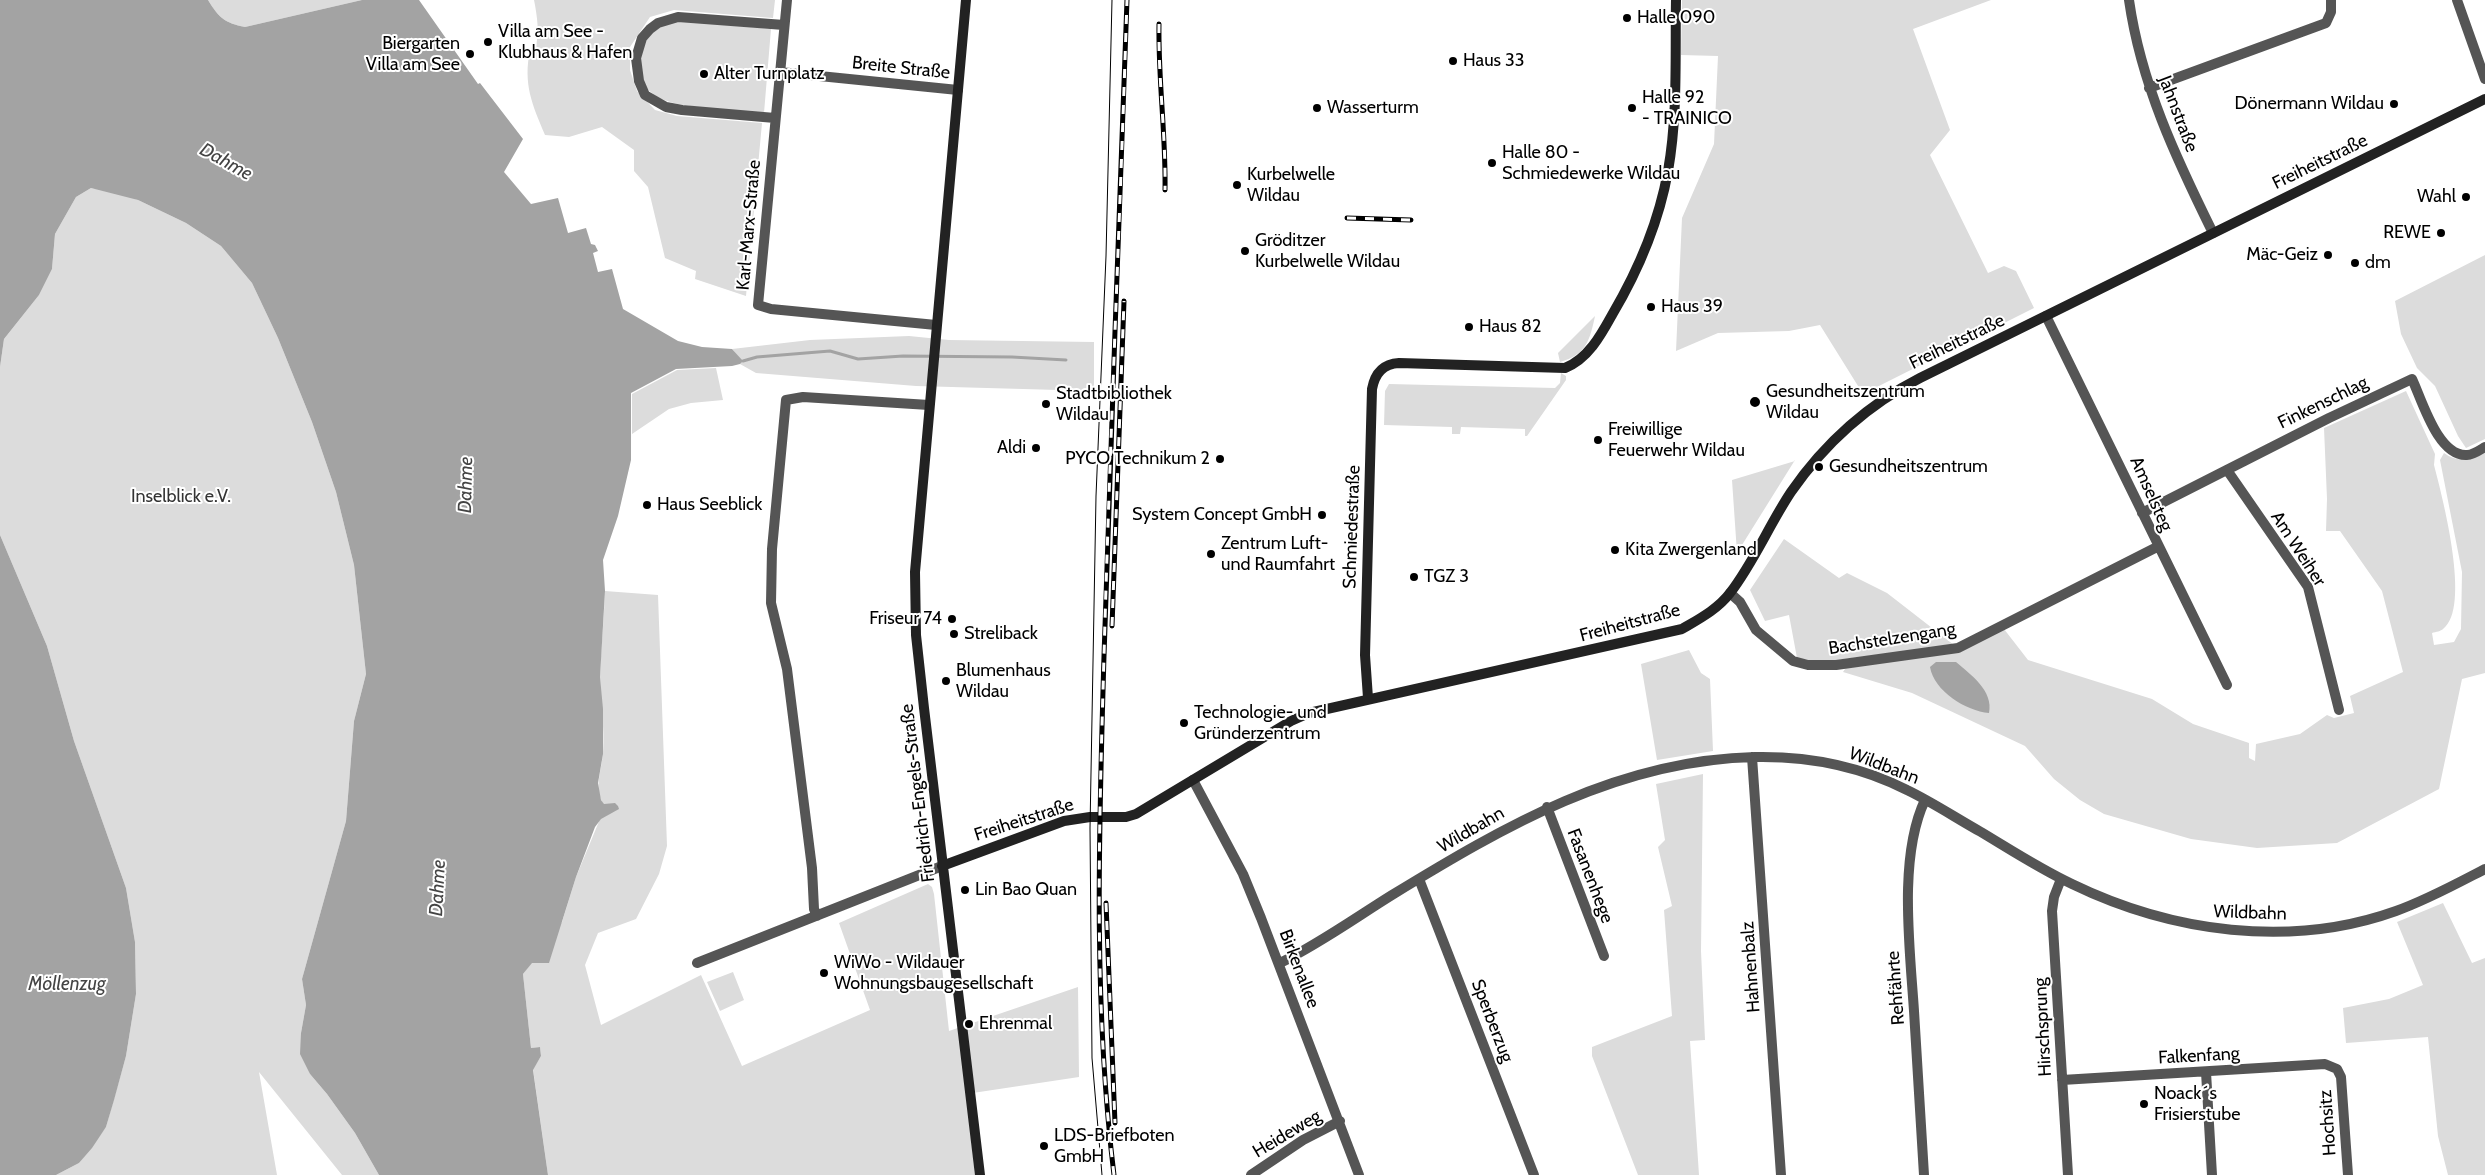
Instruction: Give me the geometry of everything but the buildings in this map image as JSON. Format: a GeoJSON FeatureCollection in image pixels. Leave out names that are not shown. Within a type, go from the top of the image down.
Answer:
{"type":"FeatureCollection","features":[{"type":"Feature","properties":{"kind":"street","name":"Karl-Marx-Straße"},"geometry":{"type":"LineString","coordinates":[[787,0],[758,305],[772,309],[936,330]]}},
{"type":"Feature","properties":{"kind":"street"},"geometry":{"type":"LineString","coordinates":[[936,330],[966,0]]}},
{"type":"Feature","properties":{"kind":"street","name":"Schmiedestraße"},"geometry":{"type":"LineString","coordinates":[[1368,698],[1365,658],[1372,389],[1376,375],[1389,364],[1565,368],[1573,365],[1592,347],[1623,296],[1651,232],[1661,202],[1668,171],[1672,132],[1676,0]]}},
{"type":"Feature","properties":{"kind":"street","name":"Jahnstraße"},"geometry":{"type":"LineString","coordinates":[[2129,0],[2149,88],[2174,154],[2213,233]]}},
{"type":"Feature","properties":{"kind":"street"},"geometry":{"type":"LineString","coordinates":[[2149,88],[2326,23],[2331,12],[2331,0]]}},
{"type":"Feature","properties":{"kind":"street"},"geometry":{"type":"LineString","coordinates":[[2457,0],[2485,79]]}},
{"type":"Feature","properties":{"kind":"street"},"geometry":{"type":"LineString","coordinates":[[775,118],[666,107],[645,95],[639,81],[636,58],[642,38],[650,29],[658,23],[678,17],[784,25]]}},
{"type":"Feature","properties":{"kind":"street","name":"Breite Straße"},"geometry":{"type":"LineString","coordinates":[[780,72],[958,90]]}},
{"type":"Feature","properties":{"kind":"street","name":"Freiheitstraße"},"geometry":{"type":"LineString","coordinates":[[697,963],[942,866],[1064,821],[1090,817],[1126,817],[1136,814],[1309,712],[1675,632],[1707,614],[1730,593],[1792,492],[1818,457],[1872,406],[1912,382],[2485,99]]}},
{"type":"Feature","properties":{"kind":"street","name":"Amselsteg"},"geometry":{"type":"LineString","coordinates":[[2046,316],[2157,547],[2227,685]]}},
{"type":"Feature","properties":{"kind":"street","name":"Friedrich-Engels-Straße"},"geometry":{"type":"LineString","coordinates":[[936,330],[915,572],[915,614],[942,866],[980,1175]]}},
{"type":"Feature","properties":{"kind":"street","name":"Finkenschlag"},"geometry":{"type":"LineString","coordinates":[[2142,513],[2328,418],[2412,379],[2443,445],[2454,452],[2465,455],[2485,447]]}},
{"type":"Feature","properties":{"kind":"street"},"geometry":{"type":"LineString","coordinates":[[817,916],[814,909],[812,868],[787,669],[771,603],[772,549],[786,400],[803,397],[929,406]]}},
{"type":"Feature","properties":{"kind":"street","name":"Am Weiher"},"geometry":{"type":"LineString","coordinates":[[2227,470],[2308,586],[2339,710]]}},
{"type":"Feature","properties":{"kind":"street","name":"Bachstelzengang"},"geometry":{"type":"LineString","coordinates":[[1730,593],[1740,602],[1756,630],[1793,661],[1808,665],[1836,666],[1958,648],[2157,547]]}},
{"type":"Feature","properties":{"kind":"street","name":"Wildbahn"},"geometry":{"type":"LineString","coordinates":[[1280,962],[1466,850],[1547,807],[1581,794],[1658,770],[1706,761],[1752,757],[1792,758],[1834,764],[1871,775],[1925,800],[2061,879],[2120,905],[2170,921],[2226,930],[2285,931],[2334,926],[2387,914],[2485,870]]}},
{"type":"Feature","properties":{"kind":"street","name":"Hahnenbalz"},"geometry":{"type":"LineString","coordinates":[[1752,757],[1781,1175]]}},
{"type":"Feature","properties":{"kind":"street","name":"Birkenallee"},"geometry":{"type":"LineString","coordinates":[[1193,780],[1243,874],[1280,962],[1359,1175]]}},
{"type":"Feature","properties":{"kind":"street","name":"Rehfährte"},"geometry":{"type":"LineString","coordinates":[[1924,1175],[1908,922],[1911,856],[1918,816],[1925,800]]}},
{"type":"Feature","properties":{"kind":"street","name":"Fasanenhege"},"geometry":{"type":"LineString","coordinates":[[1547,807],[1604,956]]}},
{"type":"Feature","properties":{"kind":"street","name":"Sperberzug"},"geometry":{"type":"LineString","coordinates":[[1419,879],[1424,887],[1534,1175]]}},
{"type":"Feature","properties":{"kind":"street","name":"Hirschsprung"},"geometry":{"type":"LineString","coordinates":[[2061,879],[2054,897],[2052,911],[2068,1175]]}},
{"type":"Feature","properties":{"kind":"street","name":"Falkenfang"},"geometry":{"type":"LineString","coordinates":[[2062,1080],[2324,1064],[2336,1069]]}},
{"type":"Feature","properties":{"kind":"street","name":"Hochsitz"},"geometry":{"type":"LineString","coordinates":[[2336,1069],[2341,1077],[2348,1175]]}},
{"type":"Feature","properties":{"kind":"street"},"geometry":{"type":"LineString","coordinates":[[2206,1072],[2212,1175]]}},
{"type":"Feature","properties":{"kind":"street","name":"Heideweg"},"geometry":{"type":"LineString","coordinates":[[1251,1175],[1303,1140],[1340,1121]]}},
{"type":"Feature","properties":{"kind":"green space"},"geometry":{"type":"Polygon","coordinates":[[[208,0],[362,0],[245,27],[232,24],[223,19],[208,0]]]}},
{"type":"Feature","properties":{"kind":"green space"},"geometry":{"type":"Polygon","coordinates":[[[534,0],[775,0],[773,18],[674,10],[650,17],[630,47],[630,70],[637,91],[655,110],[677,116],[762,123],[746,296],[695,279],[696,271],[665,258],[648,187],[634,171],[634,150],[602,127],[569,137],[545,135],[528,84],[530,50],[535,49],[538,31],[534,0]]]}},
{"type":"Feature","properties":{"kind":"green space"},"geometry":{"type":"Polygon","coordinates":[[[1682,0],[1991,0],[1913,29],[1950,130],[1930,155],[1988,273],[2004,266],[2016,271],[2034,308],[1863,394],[1820,325],[1789,331],[1718,333],[1676,351],[1682,218],[1714,144],[1718,56],[1681,55],[1682,0]]]}},
{"type":"Feature","properties":{"kind":"green space","name":"Alter Turnplatz"},"geometry":{"type":"Polygon","coordinates":[[[675,20],[771,29],[764,113],[684,105],[660,98],[651,92],[644,84],[640,72],[640,57],[644,44],[662,26],[675,20]]]}},
{"type":"Feature","properties":{"kind":"green space","name":"Inselblick e.V."},"geometry":{"type":"Polygon","coordinates":[[[91,188],[116,192],[138,200],[186,223],[221,246],[252,283],[278,338],[312,422],[336,492],[354,565],[366,674],[354,721],[346,821],[302,979],[306,1005],[301,1033],[310,1074],[355,1133],[379,1175],[342,1175],[259,1072],[277,1175],[56,1175],[79,1163],[106,1127],[126,1056],[136,994],[135,942],[126,888],[74,741],[47,646],[0,535],[0,367],[4,339],[39,295],[52,269],[55,234],[76,197],[91,188]]]}},
{"type":"Feature","properties":{"kind":"green space"},"geometry":{"type":"Polygon","coordinates":[[[2485,255],[2485,439],[2466,448],[2458,436],[2435,386],[2417,368],[2401,334],[2395,301],[2485,255]]]}},
{"type":"Feature","properties":{"kind":"green space"},"geometry":{"type":"Polygon","coordinates":[[[1595,316],[1589,339],[1581,351],[1569,359],[1560,362],[1558,353],[1595,316]]]}},
{"type":"Feature","properties":{"kind":"green space"},"geometry":{"type":"Polygon","coordinates":[[[909,336],[949,340],[1094,342],[1094,391],[916,386],[756,373],[740,364],[742,361],[732,349],[810,340],[909,336]]]}},
{"type":"Feature","properties":{"kind":"green space"},"geometry":{"type":"Polygon","coordinates":[[[716,368],[723,400],[691,403],[669,409],[632,434],[632,394],[677,370],[716,368]]]}},
{"type":"Feature","properties":{"kind":"green space"},"geometry":{"type":"Polygon","coordinates":[[[1561,373],[1566,376],[1566,380],[1527,436],[1525,436],[1525,429],[1461,427],[1460,434],[1452,434],[1452,427],[1384,425],[1385,391],[1389,384],[1555,388],[1560,383],[1561,373]]]}},
{"type":"Feature","properties":{"kind":"green space"},"geometry":{"type":"Polygon","coordinates":[[[2406,391],[2435,454],[2434,465],[2448,525],[2455,576],[2455,599],[2451,617],[2443,629],[2432,633],[2434,645],[2454,642],[2461,629],[2462,572],[2440,460],[2444,453],[2454,458],[2464,459],[2485,453],[2485,673],[2462,679],[2439,789],[2337,843],[2257,848],[2191,839],[2104,814],[2080,800],[2054,779],[2025,746],[1912,693],[1843,672],[1847,666],[1916,656],[2004,629],[2028,660],[2152,699],[2193,724],[2249,743],[2249,758],[2255,761],[2256,744],[2300,734],[2327,715],[2334,718],[2354,713],[2350,696],[2403,672],[2382,591],[2340,531],[2326,531],[2327,499],[2324,428],[2406,391]]]}},
{"type":"Feature","properties":{"kind":"green space"},"geometry":{"type":"Polygon","coordinates":[[[1794,461],[1737,553],[1732,480],[1794,461]]]}},
{"type":"Feature","properties":{"kind":"green space"},"geometry":{"type":"Polygon","coordinates":[[[1784,539],[1839,578],[1847,573],[1887,593],[1954,645],[1820,662],[1797,658],[1789,615],[1765,621],[1750,590],[1784,539]]]}},
{"type":"Feature","properties":{"kind":"green space"},"geometry":{"type":"Polygon","coordinates":[[[605,591],[658,595],[667,846],[659,874],[636,919],[598,933],[585,965],[601,1025],[701,975],[742,1066],[870,1010],[839,923],[928,884],[932,887],[934,894],[949,1031],[1078,987],[1079,1077],[966,1094],[975,1175],[548,1175],[533,1069],[541,1056],[540,1047],[531,1048],[523,974],[562,922],[576,877],[604,805],[599,792],[599,779],[603,743],[600,676],[605,591]]]}},
{"type":"Feature","properties":{"kind":"green space"},"geometry":{"type":"Polygon","coordinates":[[[1689,650],[1701,673],[1710,679],[1713,751],[1657,760],[1641,664],[1689,650]]]}},
{"type":"Feature","properties":{"kind":"green space"},"geometry":{"type":"Polygon","coordinates":[[[1703,774],[1701,951],[1705,1040],[1690,1041],[1699,1175],[1638,1175],[1592,1056],[1592,1047],[1672,1016],[1664,910],[1672,906],[1658,847],[1665,840],[1656,784],[1703,774]]]}},
{"type":"Feature","properties":{"kind":"green space"},"geometry":{"type":"Polygon","coordinates":[[[2443,903],[2472,963],[2485,958],[2485,1175],[2448,1175],[2438,1136],[2428,1037],[2346,1043],[2343,1008],[2389,999],[2423,985],[2397,922],[2443,903]]]}},
{"type":"Feature","properties":{"kind":"green space"},"geometry":{"type":"Polygon","coordinates":[[[733,972],[744,1000],[720,1011],[707,982],[733,972]]]}},
{"type":"Feature","properties":{"kind":"water","name":"Dahme"},"geometry":{"type":"Polygon","coordinates":[[[0,0],[208,0],[223,19],[232,24],[245,27],[362,0],[419,0],[478,84],[480,83],[523,139],[504,172],[531,204],[558,198],[568,233],[586,228],[591,244],[595,245],[598,251],[593,253],[598,272],[612,269],[623,309],[678,341],[702,347],[732,349],[743,361],[732,366],[676,369],[631,393],[631,460],[618,516],[603,560],[605,591],[600,677],[603,709],[603,754],[598,783],[601,800],[604,804],[615,803],[619,809],[601,819],[595,827],[576,877],[549,963],[532,963],[523,974],[531,1048],[540,1047],[541,1056],[533,1070],[548,1175],[379,1175],[355,1133],[310,1074],[300,1054],[301,1033],[306,1005],[302,979],[346,821],[354,721],[366,674],[354,565],[336,492],[312,422],[278,338],[252,283],[221,246],[186,223],[138,200],[91,188],[76,197],[55,234],[52,269],[39,295],[4,339],[0,367],[0,0]]]}},
{"type":"Feature","properties":{"kind":"water","name":"Möllenzug"},"geometry":{"type":"Polygon","coordinates":[[[0,535],[47,646],[74,741],[126,888],[135,942],[136,994],[126,1056],[106,1127],[79,1163],[56,1175],[0,1175],[0,535]]]}},
{"type":"Feature","properties":{"kind":"water"},"geometry":{"type":"Polygon","coordinates":[[[1936,662],[1956,662],[1974,678],[1988,697],[1989,713],[1961,704],[1944,692],[1933,676],[1930,667],[1936,662]]]}},
{"type":"Feature","properties":{"kind":"waterway"},"geometry":{"type":"LineString","coordinates":[[743,361],[757,357],[830,351],[858,359],[903,356],[1012,357],[1066,360]]}},
{"type":"Feature","properties":{"kind":"tram line"},"geometry":{"type":"LineString","coordinates":[[1102,1175],[1092,1058],[1090,828],[1096,496],[1106,256],[1112,0]]}},
{"type":"Feature","properties":{"kind":"railway"},"geometry":{"type":"LineString","coordinates":[[1114,1175],[1103,1046],[1100,981],[1099,851],[1106,574],[1127,0]]}},
{"type":"Feature","properties":{"kind":"railway"},"geometry":{"type":"LineString","coordinates":[[1159,24],[1165,190]]}},
{"type":"Feature","properties":{"kind":"railway"},"geometry":{"type":"LineString","coordinates":[[1347,218],[1411,220]]}},
{"type":"Feature","properties":{"kind":"railway"},"geometry":{"type":"LineString","coordinates":[[1112,626],[1124,301]]}},
{"type":"Feature","properties":{"kind":"railway"},"geometry":{"type":"LineString","coordinates":[[1106,903],[1115,1123]]}},
{"type":"Feature","properties":{"kind":"place","name":"Halle 090"},"geometry":{"type":"Point","coordinates":[1627,18]}},
{"type":"Feature","properties":{"kind":"place","name":"Villa am See - Klubhaus & Hafen"},"geometry":{"type":"Point","coordinates":[488,42]}},
{"type":"Feature","properties":{"kind":"place","name":"Biergarten Villa am See"},"geometry":{"type":"Point","coordinates":[470,54]}},
{"type":"Feature","properties":{"kind":"place","name":"Haus 33"},"geometry":{"type":"Point","coordinates":[1453,61]}},
{"type":"Feature","properties":{"kind":"place","name":"Alter Turnplatz"},"geometry":{"type":"Point","coordinates":[704,74]}},
{"type":"Feature","properties":{"kind":"place","name":"Dönermann Wildau"},"geometry":{"type":"Point","coordinates":[2394,104]}},
{"type":"Feature","properties":{"kind":"place","name":"Wasserturm"},"geometry":{"type":"Point","coordinates":[1317,108]}},
{"type":"Feature","properties":{"kind":"place","name":"Halle 92 - TRAINICO"},"geometry":{"type":"Point","coordinates":[1632,108]}},
{"type":"Feature","properties":{"kind":"place","name":"Halle 80 - Schmiedewerke Wildau"},"geometry":{"type":"Point","coordinates":[1492,163]}},
{"type":"Feature","properties":{"kind":"place","name":"Kurbelwelle Wildau"},"geometry":{"type":"Point","coordinates":[1237,185]}},
{"type":"Feature","properties":{"kind":"place","name":"Wahl"},"geometry":{"type":"Point","coordinates":[2466,197]}},
{"type":"Feature","properties":{"kind":"place","name":"REWE"},"geometry":{"type":"Point","coordinates":[2441,233]}},
{"type":"Feature","properties":{"kind":"place","name":"Gröditzer Kurbelwelle Wildau"},"geometry":{"type":"Point","coordinates":[1245,251]}},
{"type":"Feature","properties":{"kind":"place","name":"Mäc-Geiz"},"geometry":{"type":"Point","coordinates":[2328,255]}},
{"type":"Feature","properties":{"kind":"place","name":"dm"},"geometry":{"type":"Point","coordinates":[2355,263]}},
{"type":"Feature","properties":{"kind":"place","name":"Haus 39"},"geometry":{"type":"Point","coordinates":[1651,307]}},
{"type":"Feature","properties":{"kind":"place","name":"Haus 82"},"geometry":{"type":"Point","coordinates":[1469,327]}},
{"type":"Feature","properties":{"kind":"place","name":"Gesundheitszentrum Wildau"},"geometry":{"type":"Point","coordinates":[1755,402]}},
{"type":"Feature","properties":{"kind":"place","name":"Stadtbibliothek Wildau"},"geometry":{"type":"Point","coordinates":[1046,404]}},
{"type":"Feature","properties":{"kind":"place","name":"Freiwillige Feuerwehr Wildau"},"geometry":{"type":"Point","coordinates":[1598,440]}},
{"type":"Feature","properties":{"kind":"place","name":"Aldi"},"geometry":{"type":"Point","coordinates":[1036,448]}},
{"type":"Feature","properties":{"kind":"place","name":"PYCO Technikum 2"},"geometry":{"type":"Point","coordinates":[1220,459]}},
{"type":"Feature","properties":{"kind":"place","name":"Gesundheitszentrum"},"geometry":{"type":"Point","coordinates":[1819,467]}},
{"type":"Feature","properties":{"kind":"place","name":"Haus Seeblick"},"geometry":{"type":"Point","coordinates":[647,505]}},
{"type":"Feature","properties":{"kind":"place","name":"System Concept GmbH"},"geometry":{"type":"Point","coordinates":[1322,515]}},
{"type":"Feature","properties":{"kind":"place","name":"Kita Zwergenland"},"geometry":{"type":"Point","coordinates":[1615,550]}},
{"type":"Feature","properties":{"kind":"place","name":"Zentrum Luft- und Raumfahrt"},"geometry":{"type":"Point","coordinates":[1211,554]}},
{"type":"Feature","properties":{"kind":"place","name":"TGZ 3"},"geometry":{"type":"Point","coordinates":[1414,577]}},
{"type":"Feature","properties":{"kind":"place","name":"Friseur 74"},"geometry":{"type":"Point","coordinates":[952,619]}},
{"type":"Feature","properties":{"kind":"place","name":"Streliback"},"geometry":{"type":"Point","coordinates":[954,634]}},
{"type":"Feature","properties":{"kind":"place","name":"Blumenhaus Wildau"},"geometry":{"type":"Point","coordinates":[946,681]}},
{"type":"Feature","properties":{"kind":"place","name":"Technologie- und Gründerzentrum"},"geometry":{"type":"Point","coordinates":[1184,723]}},
{"type":"Feature","properties":{"kind":"place","name":"Lin Bao Quan"},"geometry":{"type":"Point","coordinates":[965,890]}},
{"type":"Feature","properties":{"kind":"place","name":"WiWo - Wildauer Wohnungsbaugesellschaft"},"geometry":{"type":"Point","coordinates":[824,973]}},
{"type":"Feature","properties":{"kind":"place","name":"Ehrenmal"},"geometry":{"type":"Point","coordinates":[969,1024]}},
{"type":"Feature","properties":{"kind":"place","name":"Noack´s Frisierstube"},"geometry":{"type":"Point","coordinates":[2144,1104]}},
{"type":"Feature","properties":{"kind":"place","name":"LDS-Briefboten GmbH"},"geometry":{"type":"Point","coordinates":[1044,1146]}}]}
